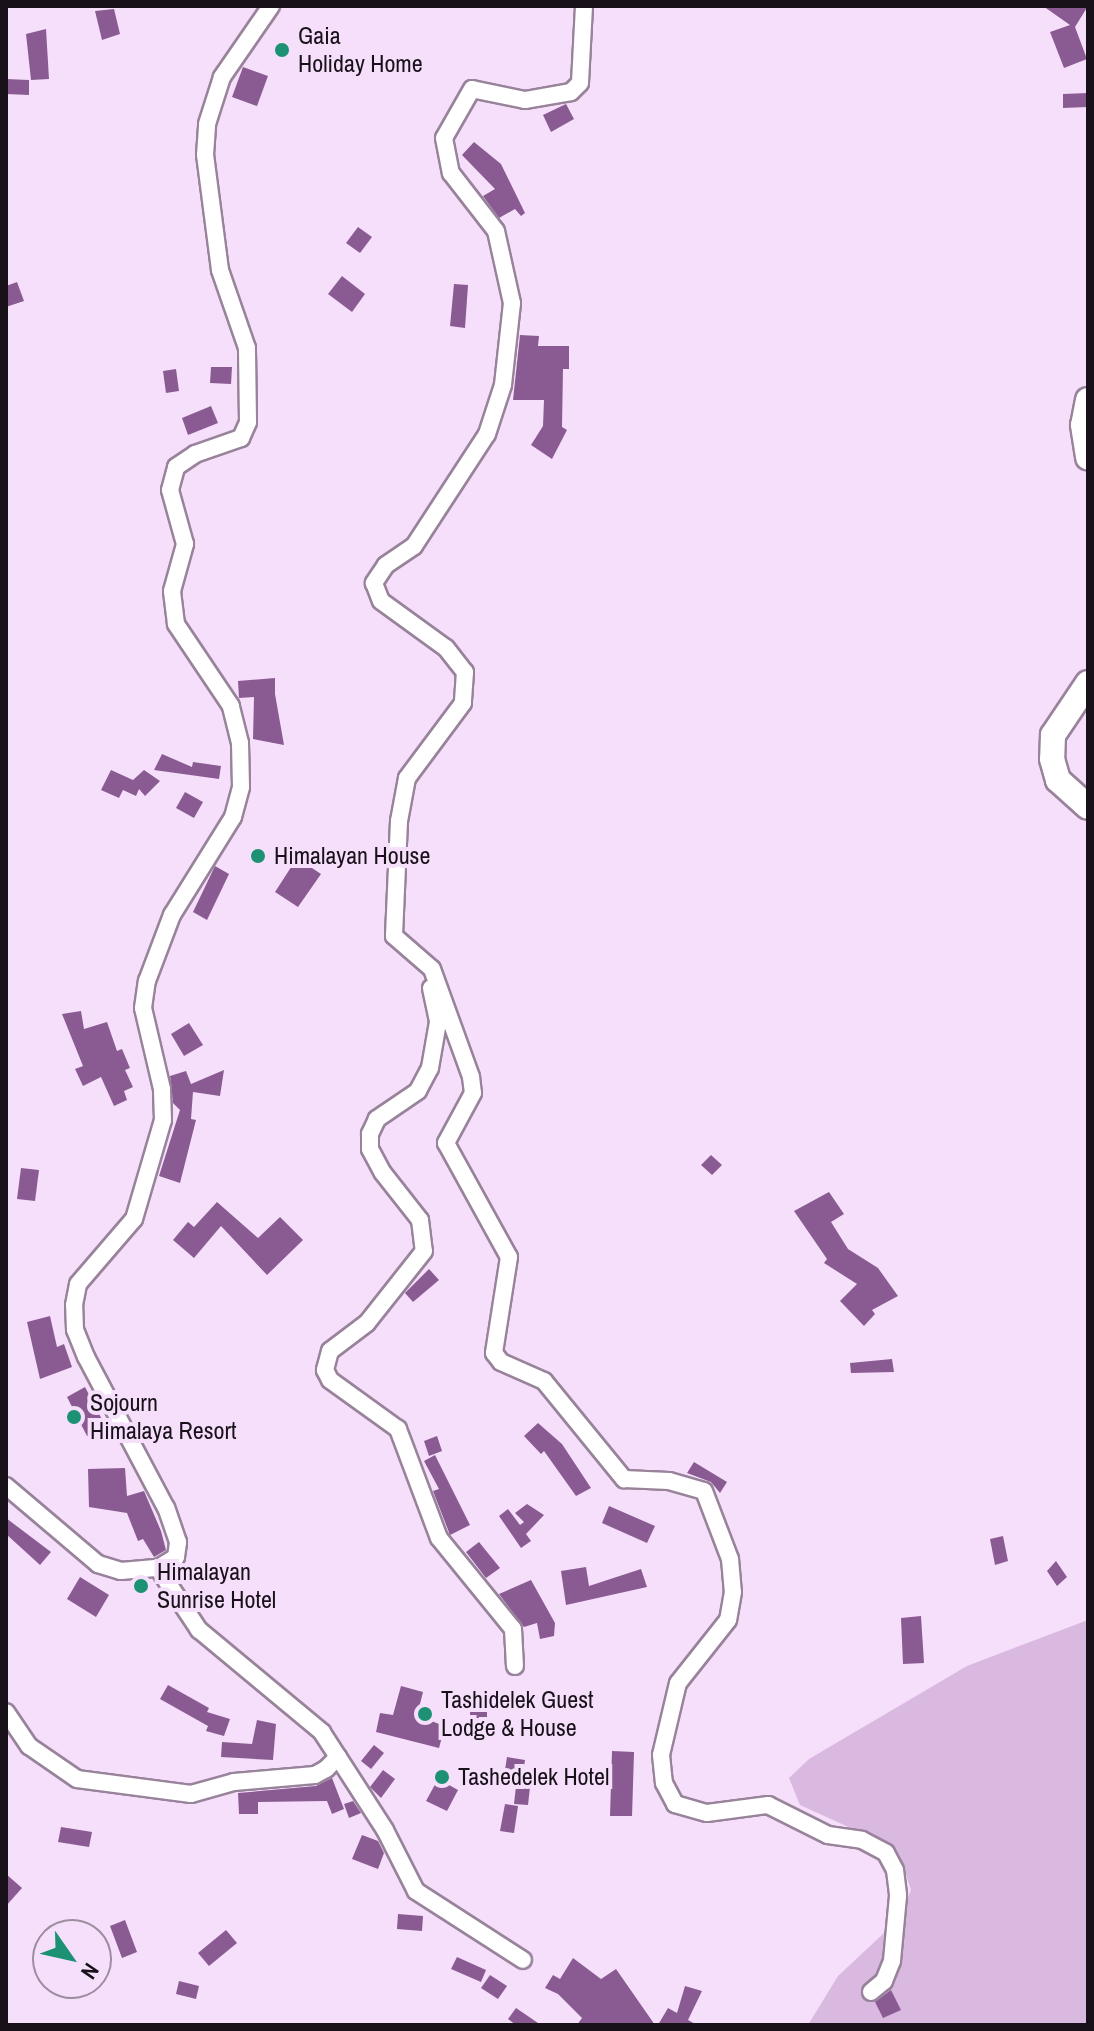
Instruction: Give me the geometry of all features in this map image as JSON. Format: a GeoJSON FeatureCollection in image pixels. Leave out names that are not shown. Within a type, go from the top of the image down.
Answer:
{"type":"FeatureCollection","features":[{"type":"Feature","properties":{"kind":"highway"},"geometry":{"type":"LineString","coordinates":[[1088,400],[1083,425],[1088,458]]}},
{"type":"Feature","properties":{"kind":"highway"},"geometry":{"type":"LineString","coordinates":[[1088,683],[1058,724],[1052,759],[1058,780],[1088,807]]}},
{"type":"Feature","properties":{"kind":"street"},"geometry":{"type":"LineString","coordinates":[[6,1486],[98,1564],[121,1571],[158,1568],[176,1557],[178,1542],[166,1508],[86,1357],[75,1330],[74,1305],[78,1284],[134,1219],[163,1120],[143,1008],[147,981],[172,915],[233,817],[241,787],[240,743],[231,706],[176,624],[172,591],[185,544],[170,490],[176,467],[195,454],[241,438],[248,422],[247,348],[220,270],[205,155],[207,124],[222,77],[271,6]]}},
{"type":"Feature","properties":{"kind":"street"},"geometry":{"type":"LineString","coordinates":[[515,1666],[513,1629],[439,1538],[398,1429],[330,1380],[325,1370],[330,1351],[367,1323],[424,1251],[420,1220],[383,1173],[370,1149],[377,1119],[418,1091],[430,1068],[438,1022],[434,993],[394,936],[399,821],[407,778],[463,703],[465,672],[446,648],[381,601],[374,583],[386,565],[414,546],[451,483],[487,434],[503,385],[512,303],[496,231],[451,173],[444,138],[472,89],[525,100],[571,92],[580,83],[584,6]]}},
{"type":"Feature","properties":{"kind":"street"},"geometry":{"type":"LineString","coordinates":[[408,952],[432,969],[471,1077],[473,1093],[446,1143],[509,1257],[494,1353],[501,1362],[544,1381],[624,1479],[669,1481],[704,1491],[730,1559],[733,1592],[728,1620],[678,1683],[661,1755],[664,1783],[675,1804],[707,1813],[768,1805],[828,1835],[862,1840],[886,1853],[895,1870],[898,1896],[892,1961],[884,1981],[871,1992]]}},
{"type":"Feature","properties":{"kind":"street"},"geometry":{"type":"LineString","coordinates":[[158,1568],[199,1630],[322,1732],[385,1830],[416,1891],[523,1960]]}},
{"type":"Feature","properties":{"kind":"street"},"geometry":{"type":"LineString","coordinates":[[6,1712],[29,1746],[55,1769],[77,1779],[191,1794],[234,1782],[315,1775],[338,1757]]}},
{"type":"Feature","properties":{"kind":"shaded area"},"geometry":{"type":"Polygon","coordinates":[[[1088,1620],[1088,2025],[808,2025],[838,1976],[900,1918],[911,1890],[902,1862],[855,1830],[800,1805],[789,1778],[809,1759],[967,1666],[1088,1620]]]}},
{"type":"Feature","properties":{"kind":"building"},"geometry":{"type":"Polygon","coordinates":[[[1043,6],[1088,6],[1075,27],[1087,59],[1064,68],[1050,32],[1070,25],[1043,6]]]}},
{"type":"Feature","properties":{"kind":"building"},"geometry":{"type":"Polygon","coordinates":[[[114,9],[120,34],[102,40],[95,11],[114,9]]]}},
{"type":"Feature","properties":{"kind":"building"},"geometry":{"type":"Polygon","coordinates":[[[46,29],[49,79],[31,80],[26,34],[46,29]]]}},
{"type":"Feature","properties":{"kind":"building"},"geometry":{"type":"Polygon","coordinates":[[[243,67],[268,76],[257,106],[232,97],[243,67]]]}},
{"type":"Feature","properties":{"kind":"building"},"geometry":{"type":"Polygon","coordinates":[[[6,79],[29,80],[29,95],[6,94],[6,79]]]}},
{"type":"Feature","properties":{"kind":"building"},"geometry":{"type":"Polygon","coordinates":[[[1088,93],[1088,107],[1063,108],[1063,94],[1088,93]]]}},
{"type":"Feature","properties":{"kind":"building"},"geometry":{"type":"Polygon","coordinates":[[[566,104],[574,119],[551,132],[543,115],[566,104]]]}},
{"type":"Feature","properties":{"kind":"building"},"geometry":{"type":"Polygon","coordinates":[[[474,142],[501,164],[525,213],[521,216],[515,209],[499,218],[483,196],[495,189],[462,155],[474,142]]]}},
{"type":"Feature","properties":{"kind":"building"},"geometry":{"type":"Polygon","coordinates":[[[358,227],[372,237],[360,253],[346,243],[358,227]]]}},
{"type":"Feature","properties":{"kind":"building"},"geometry":{"type":"Polygon","coordinates":[[[342,276],[365,294],[352,312],[328,294],[342,276]]]}},
{"type":"Feature","properties":{"kind":"building"},"geometry":{"type":"Polygon","coordinates":[[[17,282],[24,301],[6,307],[6,286],[17,282]]]}},
{"type":"Feature","properties":{"kind":"building"},"geometry":{"type":"Polygon","coordinates":[[[454,284],[468,285],[465,328],[450,326],[454,284]]]}},
{"type":"Feature","properties":{"kind":"building"},"geometry":{"type":"Polygon","coordinates":[[[520,335],[539,336],[538,346],[569,346],[569,369],[563,369],[562,427],[567,430],[552,459],[531,445],[543,426],[544,400],[513,400],[520,335]]]}},
{"type":"Feature","properties":{"kind":"building"},"geometry":{"type":"Polygon","coordinates":[[[211,367],[232,367],[231,384],[210,383],[211,367]]]}},
{"type":"Feature","properties":{"kind":"building"},"geometry":{"type":"Polygon","coordinates":[[[176,369],[179,391],[166,393],[163,371],[176,369]]]}},
{"type":"Feature","properties":{"kind":"building"},"geometry":{"type":"Polygon","coordinates":[[[211,406],[218,423],[188,435],[182,418],[211,406]]]}},
{"type":"Feature","properties":{"kind":"building"},"geometry":{"type":"Polygon","coordinates":[[[275,678],[284,745],[253,739],[254,697],[239,698],[238,681],[275,678]]]}},
{"type":"Feature","properties":{"kind":"building"},"geometry":{"type":"Polygon","coordinates":[[[162,754],[192,767],[193,762],[221,766],[219,779],[154,770],[162,754]]]}},
{"type":"Feature","properties":{"kind":"building"},"geometry":{"type":"Polygon","coordinates":[[[111,770],[133,780],[144,770],[160,781],[145,796],[139,789],[136,796],[123,790],[119,798],[101,790],[111,770]]]}},
{"type":"Feature","properties":{"kind":"building"},"geometry":{"type":"Polygon","coordinates":[[[185,792],[203,802],[194,818],[176,808],[185,792]]]}},
{"type":"Feature","properties":{"kind":"building"},"geometry":{"type":"Polygon","coordinates":[[[297,858],[321,874],[298,907],[275,892],[297,858]]]}},
{"type":"Feature","properties":{"kind":"building"},"geometry":{"type":"Polygon","coordinates":[[[215,866],[229,874],[207,920],[193,912],[215,866]]]}},
{"type":"Feature","properties":{"kind":"building"},"geometry":{"type":"Polygon","coordinates":[[[81,1011],[84,1029],[107,1022],[117,1051],[122,1049],[130,1068],[125,1070],[133,1087],[124,1091],[127,1100],[114,1106],[101,1077],[83,1086],[75,1069],[83,1066],[62,1014],[81,1011]]]}},
{"type":"Feature","properties":{"kind":"building"},"geometry":{"type":"Polygon","coordinates":[[[189,1023],[203,1045],[184,1056],[171,1034],[189,1023]]]}},
{"type":"Feature","properties":{"kind":"building"},"geometry":{"type":"Polygon","coordinates":[[[224,1070],[220,1096],[193,1092],[191,1119],[196,1120],[180,1183],[159,1176],[180,1110],[173,1103],[170,1076],[186,1071],[191,1084],[224,1070]]]}},
{"type":"Feature","properties":{"kind":"building"},"geometry":{"type":"Polygon","coordinates":[[[711,1155],[722,1165],[712,1175],[701,1165],[711,1155]]]}},
{"type":"Feature","properties":{"kind":"building"},"geometry":{"type":"Polygon","coordinates":[[[21,1168],[39,1170],[35,1201],[17,1199],[21,1168]]]}},
{"type":"Feature","properties":{"kind":"building"},"geometry":{"type":"Polygon","coordinates":[[[829,1192],[844,1214],[831,1222],[848,1249],[878,1268],[898,1296],[872,1310],[875,1314],[864,1326],[840,1301],[857,1284],[824,1263],[827,1259],[794,1211],[829,1192]]]}},
{"type":"Feature","properties":{"kind":"building"},"geometry":{"type":"Polygon","coordinates":[[[217,1202],[258,1238],[280,1217],[303,1240],[267,1275],[221,1226],[194,1258],[173,1240],[188,1222],[194,1227],[217,1202]]]}},
{"type":"Feature","properties":{"kind":"building"},"geometry":{"type":"Polygon","coordinates":[[[429,1269],[439,1280],[413,1302],[405,1293],[429,1269]]]}},
{"type":"Feature","properties":{"kind":"building"},"geometry":{"type":"Polygon","coordinates":[[[50,1316],[57,1347],[64,1344],[72,1367],[40,1379],[27,1322],[50,1316]]]}},
{"type":"Feature","properties":{"kind":"building"},"geometry":{"type":"Polygon","coordinates":[[[892,1359],[894,1372],[851,1373],[850,1363],[892,1359]]]}},
{"type":"Feature","properties":{"kind":"building"},"geometry":{"type":"Polygon","coordinates":[[[85,1387],[107,1429],[87,1436],[67,1397],[85,1387]]]}},
{"type":"Feature","properties":{"kind":"building"},"geometry":{"type":"Polygon","coordinates":[[[538,1423],[562,1444],[591,1488],[576,1496],[544,1451],[541,1454],[524,1436],[538,1423]]]}},
{"type":"Feature","properties":{"kind":"building"},"geometry":{"type":"Polygon","coordinates":[[[437,1436],[442,1451],[429,1456],[424,1441],[437,1436]]]}},
{"type":"Feature","properties":{"kind":"building"},"geometry":{"type":"Polygon","coordinates":[[[435,1455],[470,1525],[450,1535],[433,1491],[439,1489],[424,1461],[435,1455]]]}},
{"type":"Feature","properties":{"kind":"building"},"geometry":{"type":"Polygon","coordinates":[[[694,1462],[727,1482],[720,1493],[711,1482],[687,1473],[694,1462]]]}},
{"type":"Feature","properties":{"kind":"building"},"geometry":{"type":"Polygon","coordinates":[[[125,1468],[127,1496],[144,1491],[161,1531],[166,1550],[154,1557],[143,1539],[138,1541],[127,1513],[89,1507],[88,1469],[125,1468]]]}},
{"type":"Feature","properties":{"kind":"building"},"geometry":{"type":"Polygon","coordinates":[[[527,1504],[544,1515],[526,1534],[531,1541],[521,1548],[499,1516],[508,1509],[520,1525],[524,1522],[515,1513],[527,1504]]]}},
{"type":"Feature","properties":{"kind":"building"},"geometry":{"type":"Polygon","coordinates":[[[609,1506],[655,1526],[647,1543],[602,1523],[609,1506]]]}},
{"type":"Feature","properties":{"kind":"building"},"geometry":{"type":"Polygon","coordinates":[[[6,1518],[51,1552],[40,1565],[6,1534],[6,1518]]]}},
{"type":"Feature","properties":{"kind":"building"},"geometry":{"type":"Polygon","coordinates":[[[1003,1536],[1008,1561],[995,1565],[990,1539],[1003,1536]]]}},
{"type":"Feature","properties":{"kind":"building"},"geometry":{"type":"Polygon","coordinates":[[[479,1542],[500,1568],[486,1578],[466,1552],[479,1542]]]}},
{"type":"Feature","properties":{"kind":"building"},"geometry":{"type":"Polygon","coordinates":[[[1056,1561],[1067,1577],[1057,1586],[1047,1571],[1056,1561]]]}},
{"type":"Feature","properties":{"kind":"building"},"geometry":{"type":"Polygon","coordinates":[[[586,1567],[589,1586],[641,1569],[647,1587],[566,1605],[561,1571],[586,1567]]]}},
{"type":"Feature","properties":{"kind":"building"},"geometry":{"type":"Polygon","coordinates":[[[80,1577],[109,1595],[96,1617],[67,1599],[80,1577]]]}},
{"type":"Feature","properties":{"kind":"building"},"geometry":{"type":"Polygon","coordinates":[[[531,1580],[555,1623],[554,1636],[540,1639],[537,1623],[524,1627],[499,1594],[531,1580]]]}},
{"type":"Feature","properties":{"kind":"building"},"geometry":{"type":"Polygon","coordinates":[[[921,1616],[924,1663],[903,1664],[901,1618],[921,1616]]]}},
{"type":"Feature","properties":{"kind":"building"},"geometry":{"type":"Polygon","coordinates":[[[168,1685],[209,1708],[207,1712],[230,1719],[224,1736],[206,1731],[208,1726],[160,1699],[168,1685]]]}},
{"type":"Feature","properties":{"kind":"building"},"geometry":{"type":"Polygon","coordinates":[[[401,1686],[423,1692],[417,1716],[445,1726],[439,1748],[376,1732],[380,1713],[393,1715],[401,1686]]]}},
{"type":"Feature","properties":{"kind":"building"},"geometry":{"type":"Polygon","coordinates":[[[470,1698],[487,1698],[487,1718],[470,1718],[470,1698]]]}},
{"type":"Feature","properties":{"kind":"building"},"geometry":{"type":"Polygon","coordinates":[[[257,1720],[276,1724],[273,1760],[221,1757],[222,1742],[252,1744],[257,1720]]]}},
{"type":"Feature","properties":{"kind":"building"},"geometry":{"type":"Polygon","coordinates":[[[374,1745],[384,1753],[371,1769],[361,1761],[374,1745]]]}},
{"type":"Feature","properties":{"kind":"building"},"geometry":{"type":"Polygon","coordinates":[[[612,1751],[634,1752],[632,1816],[610,1816],[612,1751]]]}},
{"type":"Feature","properties":{"kind":"building"},"geometry":{"type":"Polygon","coordinates":[[[507,1757],[525,1760],[522,1779],[504,1776],[507,1757]]]}},
{"type":"Feature","properties":{"kind":"building"},"geometry":{"type":"Polygon","coordinates":[[[383,1770],[395,1779],[381,1798],[370,1787],[383,1770]]]}},
{"type":"Feature","properties":{"kind":"building"},"geometry":{"type":"Polygon","coordinates":[[[332,1778],[344,1809],[332,1814],[327,1801],[258,1802],[258,1814],[239,1814],[238,1793],[316,1786],[332,1778]]]}},
{"type":"Feature","properties":{"kind":"building"},"geometry":{"type":"Polygon","coordinates":[[[438,1779],[458,1790],[447,1811],[426,1801],[438,1779]]]}},
{"type":"Feature","properties":{"kind":"building"},"geometry":{"type":"Polygon","coordinates":[[[516,1786],[530,1787],[528,1805],[514,1804],[516,1786]]]}},
{"type":"Feature","properties":{"kind":"building"},"geometry":{"type":"Polygon","coordinates":[[[353,1801],[361,1813],[349,1818],[344,1804],[353,1801]]]}},
{"type":"Feature","properties":{"kind":"building"},"geometry":{"type":"Polygon","coordinates":[[[505,1804],[518,1806],[514,1833],[500,1831],[505,1804]]]}},
{"type":"Feature","properties":{"kind":"building"},"geometry":{"type":"Polygon","coordinates":[[[61,1827],[92,1832],[89,1847],[58,1842],[61,1827]]]}},
{"type":"Feature","properties":{"kind":"building"},"geometry":{"type":"Polygon","coordinates":[[[362,1835],[378,1841],[384,1853],[378,1869],[352,1859],[362,1835]]]}},
{"type":"Feature","properties":{"kind":"building"},"geometry":{"type":"Polygon","coordinates":[[[6,1874],[22,1888],[6,1906],[6,1874]]]}},
{"type":"Feature","properties":{"kind":"building"},"geometry":{"type":"Polygon","coordinates":[[[398,1914],[423,1916],[422,1931],[397,1929],[398,1914]]]}},
{"type":"Feature","properties":{"kind":"building"},"geometry":{"type":"Polygon","coordinates":[[[125,1920],[137,1952],[122,1958],[112,1925],[125,1920]]]}},
{"type":"Feature","properties":{"kind":"building"},"geometry":{"type":"Polygon","coordinates":[[[226,1930],[237,1943],[209,1966],[198,1953],[226,1930]]]}},
{"type":"Feature","properties":{"kind":"building"},"geometry":{"type":"Polygon","coordinates":[[[457,1957],[486,1970],[481,1982],[451,1969],[457,1957]]]}},
{"type":"Feature","properties":{"kind":"building"},"geometry":{"type":"Polygon","coordinates":[[[573,1958],[601,1979],[616,1969],[655,2025],[577,2025],[582,2018],[558,1994],[545,1988],[553,1975],[560,1979],[573,1958]]]}},
{"type":"Feature","properties":{"kind":"building"},"geometry":{"type":"Polygon","coordinates":[[[490,1975],[507,1986],[498,1999],[481,1988],[490,1975]]]}},
{"type":"Feature","properties":{"kind":"building"},"geometry":{"type":"Polygon","coordinates":[[[179,1981],[199,1986],[196,1999],[176,1994],[179,1981]]]}},
{"type":"Feature","properties":{"kind":"building"},"geometry":{"type":"Polygon","coordinates":[[[685,1986],[702,1991],[688,2020],[697,2025],[658,2025],[668,2008],[677,2013],[685,1986]]]}},
{"type":"Feature","properties":{"kind":"building"},"geometry":{"type":"Polygon","coordinates":[[[891,1990],[901,2010],[883,2018],[875,2002],[891,1990]]]}},
{"type":"Feature","properties":{"kind":"building"},"geometry":{"type":"Polygon","coordinates":[[[516,2008],[541,2025],[516,2025],[508,2019],[516,2008]]]}},
{"type":"Feature","properties":{"kind":"place","name":"Gaia Holiday Home"},"geometry":{"type":"Point","coordinates":[282,50]}},
{"type":"Feature","properties":{"kind":"place","name":"Himalayan House"},"geometry":{"type":"Point","coordinates":[258,856]}},
{"type":"Feature","properties":{"kind":"place","name":"Sojourn Himalaya Resort"},"geometry":{"type":"Point","coordinates":[74,1417]}},
{"type":"Feature","properties":{"kind":"place","name":"Himalayan Sunrise Hotel"},"geometry":{"type":"Point","coordinates":[141,1586]}},
{"type":"Feature","properties":{"kind":"place","name":"Tashidelek Guest Lodge & House"},"geometry":{"type":"Point","coordinates":[425,1714]}},
{"type":"Feature","properties":{"kind":"place","name":"Tashedelek Hotel"},"geometry":{"type":"Point","coordinates":[442,1777]}}]}
